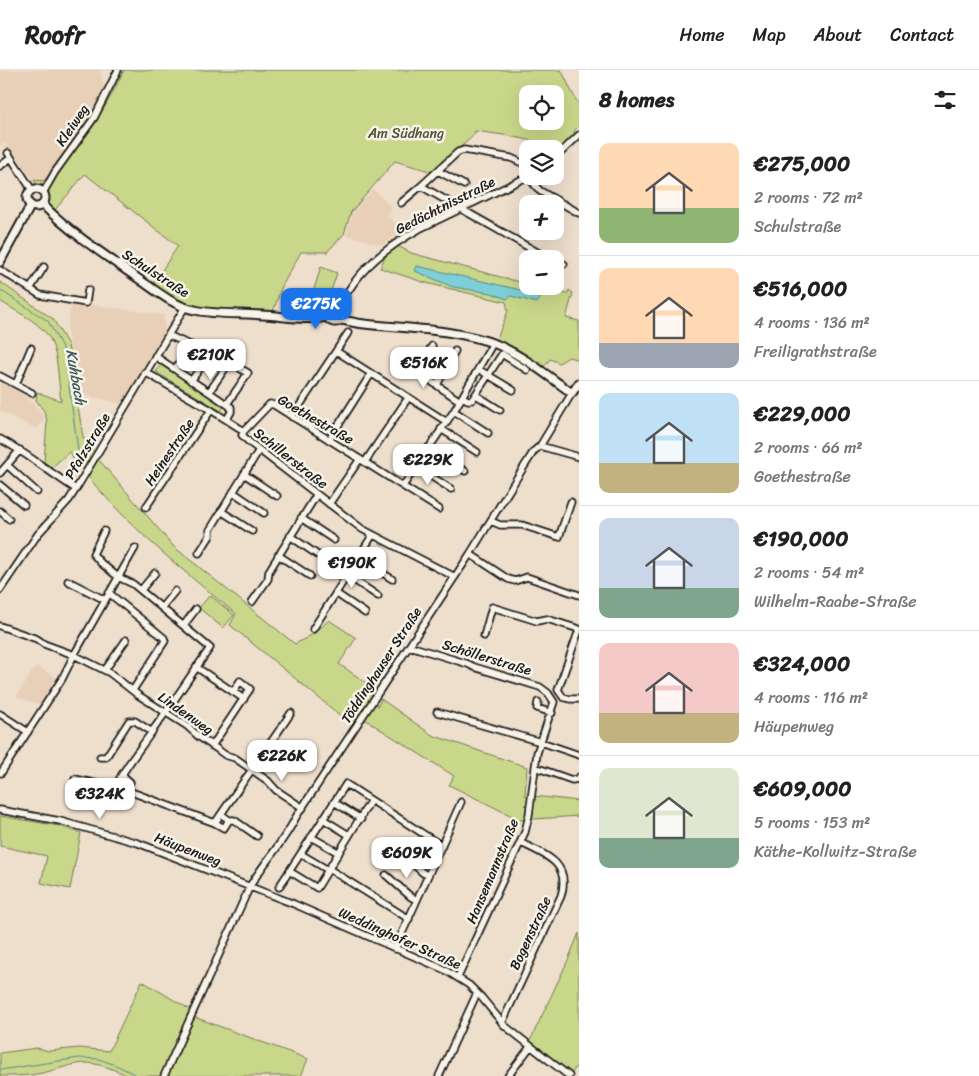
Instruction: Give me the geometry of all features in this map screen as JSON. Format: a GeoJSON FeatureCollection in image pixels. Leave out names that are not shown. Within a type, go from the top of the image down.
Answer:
{"type":"FeatureCollection","features":[{"type":"Feature","properties":{"kind":"main road"},"geometry":{"type":"LineString","coordinates":[[32,190],[39,190],[43,193],[45,200],[43,205],[31,206],[27,198],[29,193],[32,190]]}},
{"type":"Feature","properties":{"kind":"main road","name":"Schulstraße"},"geometry":{"type":"LineString","coordinates":[[43,205],[85,241],[158,292],[185,307],[211,312],[304,318],[327,314]]}},
{"type":"Feature","properties":{"kind":"main road"},"geometry":{"type":"LineString","coordinates":[[0,262],[31,206]]}},
{"type":"Feature","properties":{"kind":"main road"},"geometry":{"type":"LineString","coordinates":[[342,320],[344,314],[340,307],[331,307],[327,314],[333,322],[342,320],[357,324],[456,334],[492,344],[522,358],[572,393]]}},
{"type":"Feature","properties":{"kind":"main road","name":"Töddinghauser Straße"},"geometry":{"type":"LineString","coordinates":[[572,393],[579,383]]}},
{"type":"Feature","properties":{"kind":"street","name":"Kleiweg"},"geometry":{"type":"LineString","coordinates":[[43,193],[55,172],[94,118],[118,70]]}},
{"type":"Feature","properties":{"kind":"street"},"geometry":{"type":"LineString","coordinates":[[564,149],[579,135]]}},
{"type":"Feature","properties":{"kind":"street"},"geometry":{"type":"LineString","coordinates":[[402,203],[458,152],[464,150],[511,158],[519,162]]}},
{"type":"Feature","properties":{"kind":"street"},"geometry":{"type":"LineString","coordinates":[[0,166],[9,156],[32,190]]}},
{"type":"Feature","properties":{"kind":"street"},"geometry":{"type":"LineString","coordinates":[[438,171],[464,185]]}},
{"type":"Feature","properties":{"kind":"street","name":"Gedächtnisstraße"},"geometry":{"type":"LineString","coordinates":[[340,307],[353,281],[387,251],[413,232],[519,182]]}},
{"type":"Feature","properties":{"kind":"street"},"geometry":{"type":"LineString","coordinates":[[535,185],[540,191],[579,213]]}},
{"type":"Feature","properties":{"kind":"street"},"geometry":{"type":"LineString","coordinates":[[421,186],[533,250]]}},
{"type":"Feature","properties":{"kind":"street"},"geometry":{"type":"LineString","coordinates":[[30,289],[44,267]]}},
{"type":"Feature","properties":{"kind":"street"},"geometry":{"type":"LineString","coordinates":[[0,270],[40,295],[86,303],[88,290]]}},
{"type":"Feature","properties":{"kind":"street","name":"Pfalzstraße"},"geometry":{"type":"LineString","coordinates":[[0,590],[38,534],[76,490],[185,307]]}},
{"type":"Feature","properties":{"kind":"street"},"geometry":{"type":"LineString","coordinates":[[292,417],[348,332]]}},
{"type":"Feature","properties":{"kind":"street"},"geometry":{"type":"LineString","coordinates":[[168,334],[248,373],[227,404]]}},
{"type":"Feature","properties":{"kind":"street"},"geometry":{"type":"LineString","coordinates":[[402,486],[454,411],[492,344]]}},
{"type":"Feature","properties":{"kind":"street"},"geometry":{"type":"LineString","coordinates":[[175,369],[191,345]]}},
{"type":"Feature","properties":{"kind":"street"},"geometry":{"type":"LineString","coordinates":[[417,372],[432,346]]}},
{"type":"Feature","properties":{"kind":"street"},"geometry":{"type":"LineString","coordinates":[[16,384],[31,348]]}},
{"type":"Feature","properties":{"kind":"street"},"geometry":{"type":"LineString","coordinates":[[336,351],[447,422]]}},
{"type":"Feature","properties":{"kind":"street"},"geometry":{"type":"LineString","coordinates":[[436,385],[455,351]]}},
{"type":"Feature","properties":{"kind":"street"},"geometry":{"type":"LineString","coordinates":[[191,380],[210,354]]}},
{"type":"Feature","properties":{"kind":"street"},"geometry":{"type":"LineString","coordinates":[[400,360],[436,385],[461,399],[470,400],[476,395],[502,354],[527,370]]}},
{"type":"Feature","properties":{"kind":"street"},"geometry":{"type":"LineString","coordinates":[[155,356],[227,404],[232,410],[227,419]]}},
{"type":"Feature","properties":{"kind":"street"},"geometry":{"type":"LineString","coordinates":[[209,392],[229,363]]}},
{"type":"Feature","properties":{"kind":"street"},"geometry":{"type":"LineString","coordinates":[[478,368],[513,390]]}},
{"type":"Feature","properties":{"kind":"street"},"geometry":{"type":"LineString","coordinates":[[146,372],[227,419],[244,431]]}},
{"type":"Feature","properties":{"kind":"street"},"geometry":{"type":"LineString","coordinates":[[329,440],[371,374]]}},
{"type":"Feature","properties":{"kind":"street"},"geometry":{"type":"LineString","coordinates":[[0,376],[32,393]]}},
{"type":"Feature","properties":{"kind":"street","name":"Töddinghauser Straße"},"geometry":{"type":"LineString","coordinates":[[164,1076],[250,886],[289,832],[302,808],[491,522],[572,393]]}},
{"type":"Feature","properties":{"kind":"street"},"geometry":{"type":"LineString","coordinates":[[476,395],[500,410]]}},
{"type":"Feature","properties":{"kind":"street","name":"Schillerstraße"},"geometry":{"type":"LineString","coordinates":[[329,504],[408,398]]}},
{"type":"Feature","properties":{"kind":"street","name":"Goethestraße"},"geometry":{"type":"LineString","coordinates":[[244,431],[270,404],[439,509]]}},
{"type":"Feature","properties":{"kind":"street","name":"Heinestraße"},"geometry":{"type":"LineString","coordinates":[[146,507],[212,410]]}},
{"type":"Feature","properties":{"kind":"street"},"geometry":{"type":"LineString","coordinates":[[454,411],[488,433]]}},
{"type":"Feature","properties":{"kind":"street"},"geometry":{"type":"LineString","coordinates":[[441,430],[477,452]]}},
{"type":"Feature","properties":{"kind":"street","name":"Schillerstraße"},"geometry":{"type":"LineString","coordinates":[[244,431],[243,437],[372,536],[455,577]]}},
{"type":"Feature","properties":{"kind":"street"},"geometry":{"type":"LineString","coordinates":[[0,439],[20,450],[76,490]]}},
{"type":"Feature","properties":{"kind":"street"},"geometry":{"type":"LineString","coordinates":[[540,446],[579,457]]}},
{"type":"Feature","properties":{"kind":"street"},"geometry":{"type":"LineString","coordinates":[[428,448],[465,472]]}},
{"type":"Feature","properties":{"kind":"street"},"geometry":{"type":"LineString","coordinates":[[0,473],[20,450]]}},
{"type":"Feature","properties":{"kind":"street"},"geometry":{"type":"LineString","coordinates":[[199,553],[210,536],[210,530],[221,511],[259,450]]}},
{"type":"Feature","properties":{"kind":"street"},"geometry":{"type":"LineString","coordinates":[[7,465],[37,492]]}},
{"type":"Feature","properties":{"kind":"street"},"geometry":{"type":"LineString","coordinates":[[415,466],[451,489]]}},
{"type":"Feature","properties":{"kind":"street"},"geometry":{"type":"LineString","coordinates":[[244,474],[277,496]]}},
{"type":"Feature","properties":{"kind":"street"},"geometry":{"type":"LineString","coordinates":[[0,485],[24,506]]}},
{"type":"Feature","properties":{"kind":"street"},"geometry":{"type":"LineString","coordinates":[[233,492],[264,514]]}},
{"type":"Feature","properties":{"kind":"street"},"geometry":{"type":"LineString","coordinates":[[252,602],[268,579],[269,571],[278,555],[317,494]]}},
{"type":"Feature","properties":{"kind":"street"},"geometry":{"type":"LineString","coordinates":[[491,522],[500,525],[522,525],[559,537],[571,502]]}},
{"type":"Feature","properties":{"kind":"street"},"geometry":{"type":"LineString","coordinates":[[0,511],[9,519]]}},
{"type":"Feature","properties":{"kind":"street"},"geometry":{"type":"LineString","coordinates":[[221,511],[252,531]]}},
{"type":"Feature","properties":{"kind":"street"},"geometry":{"type":"LineString","coordinates":[[301,518],[334,540]]}},
{"type":"Feature","properties":{"kind":"street"},"geometry":{"type":"LineString","coordinates":[[104,531],[93,554],[118,577],[141,590],[210,648],[117,782],[116,788]]}},
{"type":"Feature","properties":{"kind":"street"},"geometry":{"type":"LineString","coordinates":[[290,536],[322,558]]}},
{"type":"Feature","properties":{"kind":"street"},"geometry":{"type":"LineString","coordinates":[[313,630],[372,536]]}},
{"type":"Feature","properties":{"kind":"street"},"geometry":{"type":"LineString","coordinates":[[1,773],[62,679],[104,600],[135,548]]}},
{"type":"Feature","properties":{"kind":"street"},"geometry":{"type":"LineString","coordinates":[[470,554],[515,582],[527,577],[579,595]]}},
{"type":"Feature","properties":{"kind":"street"},"geometry":{"type":"LineString","coordinates":[[278,555],[310,576]]}},
{"type":"Feature","properties":{"kind":"street"},"geometry":{"type":"LineString","coordinates":[[359,558],[392,579]]}},
{"type":"Feature","properties":{"kind":"street"},"geometry":{"type":"LineString","coordinates":[[141,590],[155,573]]}},
{"type":"Feature","properties":{"kind":"street"},"geometry":{"type":"LineString","coordinates":[[348,576],[378,596]]}},
{"type":"Feature","properties":{"kind":"street"},"geometry":{"type":"LineString","coordinates":[[68,581],[104,600]]}},
{"type":"Feature","properties":{"kind":"street"},"geometry":{"type":"LineString","coordinates":[[162,608],[175,591]]}},
{"type":"Feature","properties":{"kind":"street"},"geometry":{"type":"LineString","coordinates":[[109,593],[164,638],[165,641],[133,690]]}},
{"type":"Feature","properties":{"kind":"street"},"geometry":{"type":"LineString","coordinates":[[337,594],[365,613]]}},
{"type":"Feature","properties":{"kind":"street"},"geometry":{"type":"LineString","coordinates":[[484,636],[492,608],[537,621],[547,619],[579,630],[558,690],[563,697],[579,699]]}},
{"type":"Feature","properties":{"kind":"street"},"geometry":{"type":"LineString","coordinates":[[184,625],[196,609]]}},
{"type":"Feature","properties":{"kind":"street","name":"Lindenweg"},"geometry":{"type":"LineString","coordinates":[[0,626],[37,639],[44,644],[74,655],[105,670],[187,726],[212,746],[268,781],[276,790],[302,808]]}},
{"type":"Feature","properties":{"kind":"street"},"geometry":{"type":"LineString","coordinates":[[105,670],[126,640]]}},
{"type":"Feature","properties":{"kind":"street","name":"Schöllerstraße"},"geometry":{"type":"LineString","coordinates":[[410,646],[540,686],[552,698]]}},
{"type":"Feature","properties":{"kind":"street"},"geometry":{"type":"LineString","coordinates":[[196,667],[244,699]]}},
{"type":"Feature","properties":{"kind":"street"},"geometry":{"type":"LineString","coordinates":[[212,746],[250,688],[240,682],[233,692]]}},
{"type":"Feature","properties":{"kind":"street","name":"Hansemannstraße"},"geometry":{"type":"LineString","coordinates":[[458,977],[521,843],[529,815],[535,767],[541,742],[552,713],[554,702],[552,698]]}},
{"type":"Feature","properties":{"kind":"street"},"geometry":{"type":"LineString","coordinates":[[538,702],[537,708],[552,713]]}},
{"type":"Feature","properties":{"kind":"street"},"geometry":{"type":"LineString","coordinates":[[437,712],[579,755]]}},
{"type":"Feature","properties":{"kind":"street"},"geometry":{"type":"LineString","coordinates":[[215,823],[291,713]]}},
{"type":"Feature","properties":{"kind":"street"},"geometry":{"type":"LineString","coordinates":[[0,714],[28,732]]}},
{"type":"Feature","properties":{"kind":"street"},"geometry":{"type":"LineString","coordinates":[[100,757],[106,757],[129,721],[135,721],[152,732]]}},
{"type":"Feature","properties":{"kind":"street"},"geometry":{"type":"LineString","coordinates":[[535,767],[572,780],[579,777]]}},
{"type":"Feature","properties":{"kind":"street"},"geometry":{"type":"LineString","coordinates":[[122,776],[130,782],[126,790]]}},
{"type":"Feature","properties":{"kind":"street"},"geometry":{"type":"LineString","coordinates":[[75,779],[126,790],[224,828],[229,820]]}},
{"type":"Feature","properties":{"kind":"street"},"geometry":{"type":"LineString","coordinates":[[279,886],[346,784],[442,846]]}},
{"type":"Feature","properties":{"kind":"street"},"geometry":{"type":"LineString","coordinates":[[289,871],[316,888],[371,800]]}},
{"type":"Feature","properties":{"kind":"street"},"geometry":{"type":"LineString","coordinates":[[334,802],[361,818]]}},
{"type":"Feature","properties":{"kind":"street"},"geometry":{"type":"LineString","coordinates":[[395,949],[461,802]]}},
{"type":"Feature","properties":{"kind":"street","name":"Häupenweg"},"geometry":{"type":"LineString","coordinates":[[0,810],[60,821],[117,836],[250,886]]}},
{"type":"Feature","properties":{"kind":"street"},"geometry":{"type":"LineString","coordinates":[[221,814],[229,820],[234,820],[257,836]]}},
{"type":"Feature","properties":{"kind":"street"},"geometry":{"type":"LineString","coordinates":[[323,819],[349,835]]}},
{"type":"Feature","properties":{"kind":"street"},"geometry":{"type":"LineString","coordinates":[[312,837],[339,853]]}},
{"type":"Feature","properties":{"kind":"street","name":"Bogenstraße"},"geometry":{"type":"LineString","coordinates":[[502,1023],[564,888],[562,872],[553,860],[521,843]]}},
{"type":"Feature","properties":{"kind":"street"},"geometry":{"type":"LineString","coordinates":[[402,853],[423,873],[428,875]]}},
{"type":"Feature","properties":{"kind":"street"},"geometry":{"type":"LineString","coordinates":[[301,854],[329,869],[409,919]]}},
{"type":"Feature","properties":{"kind":"street"},"geometry":{"type":"LineString","coordinates":[[386,875],[417,900]]}},
{"type":"Feature","properties":{"kind":"street","name":"Weddinghofer Straße"},"geometry":{"type":"LineString","coordinates":[[250,886],[458,977],[477,993],[502,1023],[569,1076]]}},
{"type":"Feature","properties":{"kind":"street"},"geometry":{"type":"LineString","coordinates":[[440,1076],[477,993]]}},
{"type":"Feature","properties":{"kind":"street"},"geometry":{"type":"LineString","coordinates":[[508,1076],[530,1047]]}},
{"type":"Feature","properties":{"kind":"shaded area"},"geometry":{"type":"Polygon","coordinates":[[[0,70],[100,70],[104,90],[94,112],[44,181],[34,180],[5,143],[0,146],[0,70]]]}},
{"type":"Feature","properties":{"kind":"shaded area"},"geometry":{"type":"Polygon","coordinates":[[[373,189],[392,208],[387,216],[404,229],[382,245],[346,235],[352,213],[373,189]]]}},
{"type":"Feature","properties":{"kind":"shaded area"},"geometry":{"type":"Polygon","coordinates":[[[72,302],[164,315],[165,334],[122,404],[77,393],[67,331],[72,302]]]}},
{"type":"Feature","properties":{"kind":"shaded area"},"geometry":{"type":"Polygon","coordinates":[[[3,382],[27,397],[42,412],[44,419],[36,429],[0,411],[0,386],[3,382]]]}},
{"type":"Feature","properties":{"kind":"shaded area"},"geometry":{"type":"Polygon","coordinates":[[[36,666],[57,678],[41,705],[16,697],[36,666]]]}},
{"type":"Feature","properties":{"kind":"green space","name":"Am Südhang"},"geometry":{"type":"Polygon","coordinates":[[[124,70],[561,70],[579,104],[579,126],[574,131],[575,138],[564,148],[564,140],[529,140],[475,131],[474,135],[433,172],[395,161],[351,212],[344,234],[327,252],[301,252],[282,286],[273,312],[188,306],[153,284],[178,246],[85,174],[54,211],[50,207],[34,180],[44,181],[65,154],[68,159],[85,138],[106,105],[124,70]]]}},
{"type":"Feature","properties":{"kind":"green space"},"geometry":{"type":"Polygon","coordinates":[[[396,245],[411,253],[519,282],[519,295],[564,295],[569,290],[573,293],[566,318],[579,321],[579,360],[569,357],[559,363],[550,359],[543,368],[496,341],[508,311],[506,302],[426,283],[380,268],[387,253],[396,245]]]}},
{"type":"Feature","properties":{"kind":"green space"},"geometry":{"type":"Polygon","coordinates":[[[321,267],[337,273],[327,303],[311,298],[321,267]]]}},
{"type":"Feature","properties":{"kind":"green space"},"geometry":{"type":"Polygon","coordinates":[[[0,282],[53,319],[68,345],[83,437],[99,460],[174,547],[295,644],[315,633],[329,620],[356,638],[339,664],[375,689],[369,700],[378,706],[381,699],[432,735],[527,767],[525,795],[579,801],[579,816],[520,820],[449,785],[454,776],[366,720],[353,726],[230,625],[236,614],[147,539],[106,497],[69,452],[51,468],[44,462],[47,421],[44,411],[36,400],[37,392],[61,401],[56,356],[50,339],[41,328],[0,301],[0,282]]]}},
{"type":"Feature","properties":{"kind":"green space"},"geometry":{"type":"Polygon","coordinates":[[[162,363],[225,405],[221,411],[156,372],[162,363]]]}},
{"type":"Feature","properties":{"kind":"green space"},"geometry":{"type":"Polygon","coordinates":[[[210,595],[234,615],[223,628],[199,608],[210,595]]]}},
{"type":"Feature","properties":{"kind":"green space"},"geometry":{"type":"Polygon","coordinates":[[[0,816],[59,826],[81,833],[70,889],[41,883],[47,856],[0,846],[0,816]]]}},
{"type":"Feature","properties":{"kind":"green space"},"geometry":{"type":"Polygon","coordinates":[[[579,933],[579,1062],[572,1073],[530,1041],[579,933]]]}},
{"type":"Feature","properties":{"kind":"green space"},"geometry":{"type":"Polygon","coordinates":[[[142,981],[189,1009],[194,1017],[308,1059],[301,1076],[128,1076],[98,1065],[82,1063],[37,1074],[0,1076],[0,1053],[37,1048],[49,1051],[79,1048],[109,1051],[142,981]]]}},
{"type":"Feature","properties":{"kind":"water"},"geometry":{"type":"Polygon","coordinates":[[[417,266],[519,290],[519,295],[542,295],[537,303],[511,296],[507,299],[491,293],[453,287],[415,271],[417,266]]]}},
{"type":"Feature","properties":{"kind":"waterway","name":"Kuhbach"},"geometry":{"type":"LineString","coordinates":[[0,290],[48,321],[64,351],[78,450],[87,464]]}},
{"type":"Feature","properties":{"kind":"waterway"},"geometry":{"type":"LineString","coordinates":[[0,1070],[79,1058],[99,1059],[138,1076]]}}]}
